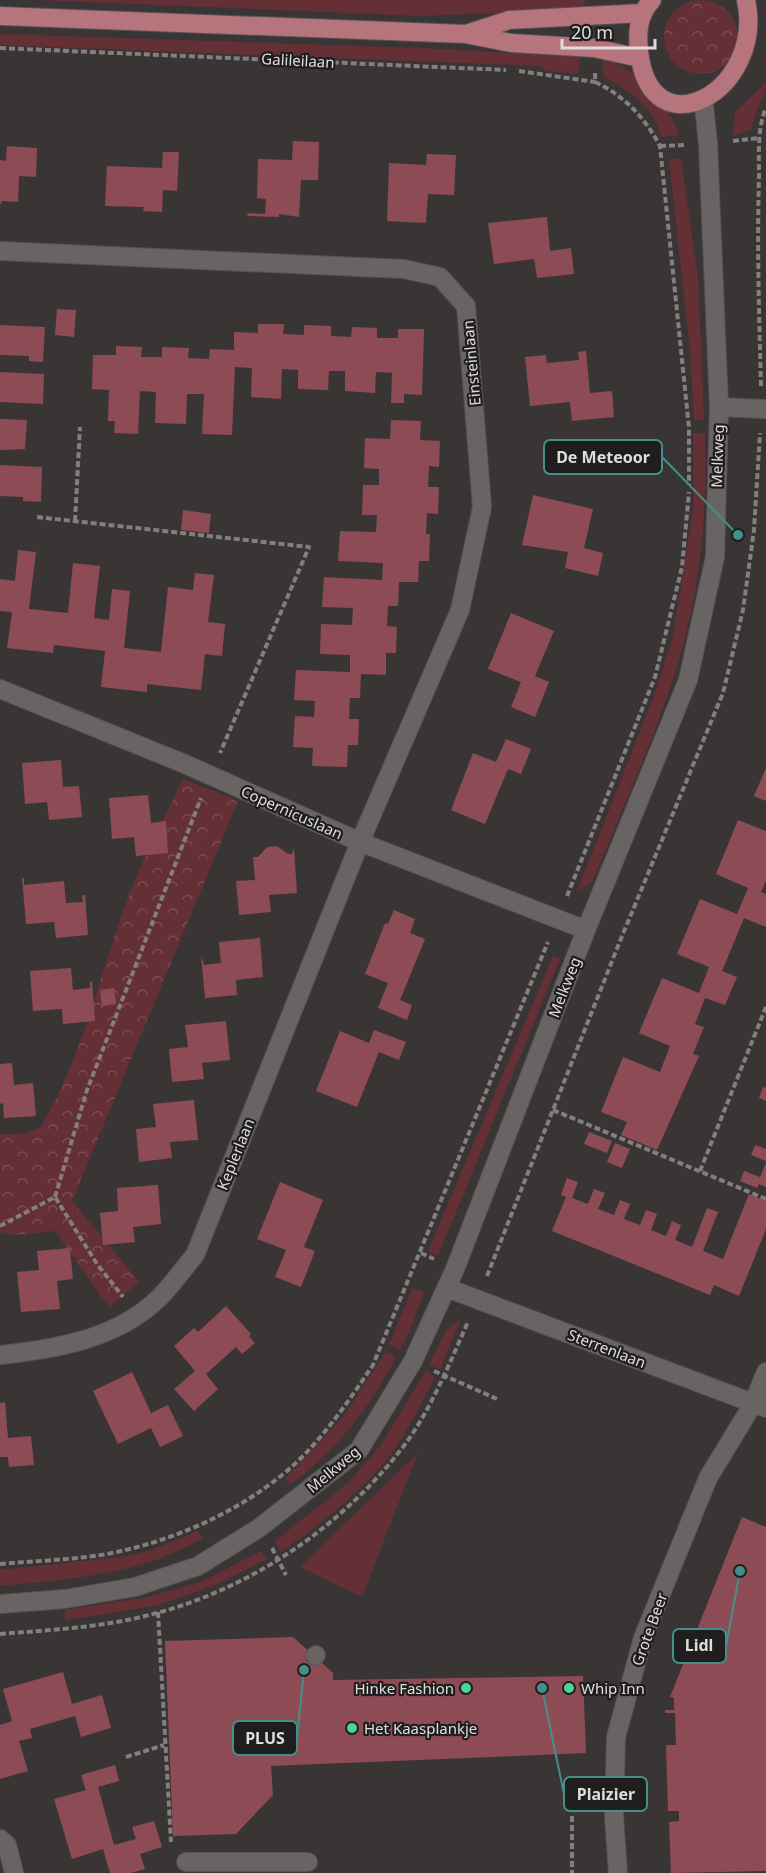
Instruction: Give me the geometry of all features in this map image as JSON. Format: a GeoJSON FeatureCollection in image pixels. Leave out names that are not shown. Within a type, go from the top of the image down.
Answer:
{"type":"FeatureCollection","features":[{"type":"Feature","properties":{"kind":"main road"},"geometry":{"type":"LineString","coordinates":[[746,0],[761,27],[760,54]]}},
{"type":"Feature","properties":{"kind":"main road"},"geometry":{"type":"LineString","coordinates":[[648,6],[638,38],[640,58],[645,74],[656,88],[670,98],[686,104],[704,105],[722,101],[744,85]]}},
{"type":"Feature","properties":{"kind":"main road","name":"Galileilaan"},"geometry":{"type":"LineString","coordinates":[[465,34],[509,20],[648,6]]}},
{"type":"Feature","properties":{"kind":"main road","name":"Galileilaan"},"geometry":{"type":"LineString","coordinates":[[0,16],[465,34],[511,43],[594,48],[640,58]]}},
{"type":"Feature","properties":{"kind":"street","name":"Melkweg"},"geometry":{"type":"LineString","coordinates":[[0,1604],[65,1599],[135,1587],[198,1566],[259,1528],[359,1450],[413,1361],[447,1288],[586,930],[688,680],[714,557],[719,407],[708,144],[704,105]]}},
{"type":"Feature","properties":{"kind":"street","name":"Einsteinlaan"},"geometry":{"type":"LineString","coordinates":[[0,251],[404,268],[440,277],[466,306],[482,507],[460,610],[360,842]]}},
{"type":"Feature","properties":{"kind":"street"},"geometry":{"type":"LineString","coordinates":[[719,407],[766,409]]}},
{"type":"Feature","properties":{"kind":"street","name":"Copernicuslaan"},"geometry":{"type":"LineString","coordinates":[[0,689],[185,764],[360,842],[586,930]]}},
{"type":"Feature","properties":{"kind":"street","name":"Keplerlaan"},"geometry":{"type":"LineString","coordinates":[[0,1355],[55,1349],[113,1330],[158,1299],[195,1255],[360,842]]}},
{"type":"Feature","properties":{"kind":"street","name":"Sterrenlaan"},"geometry":{"type":"LineString","coordinates":[[447,1288],[760,1406]]}},
{"type":"Feature","properties":{"kind":"street","name":"Grote Beer"},"geometry":{"type":"LineString","coordinates":[[618,1867],[614,1817],[616,1737],[643,1638],[708,1478],[760,1406],[766,1372]]}},
{"type":"Feature","properties":{"kind":"street"},"geometry":{"type":"LineString","coordinates":[[0,1839],[7,1845],[14,1873]]}},
{"type":"Feature","properties":{"kind":"street"},"geometry":{"type":"LineString","coordinates":[[186,1862],[308,1862]]}},
{"type":"Feature","properties":{"kind":"path","name":"Galileilaan"},"geometry":{"type":"LineString","coordinates":[[0,48],[513,70],[595,82]]}},
{"type":"Feature","properties":{"kind":"path","name":"Melkweg"},"geometry":{"type":"LineString","coordinates":[[0,1564],[101,1555],[170,1538],[231,1510],[296,1462],[337,1417],[373,1365],[558,919],[655,677],[682,567],[689,491],[689,428],[660,146]]}},
{"type":"Feature","properties":{"kind":"path"},"geometry":{"type":"LineString","coordinates":[[75,521],[80,427]]}},
{"type":"Feature","properties":{"kind":"path"},"geometry":{"type":"LineString","coordinates":[[700,1171],[766,1007]]}},
{"type":"Feature","properties":{"kind":"path"},"geometry":{"type":"LineString","coordinates":[[552,1110],[766,1199]]}},
{"type":"Feature","properties":{"kind":"path"},"geometry":{"type":"LineString","coordinates":[[0,1226],[55,1197],[97,1264],[136,1314]]}},
{"type":"Feature","properties":{"kind":"path"},"geometry":{"type":"LineString","coordinates":[[381,1346],[497,1399]]}},
{"type":"Feature","properties":{"kind":"path"},"geometry":{"type":"LineString","coordinates":[[158,1612],[170,1840],[186,1862]]}},
{"type":"Feature","properties":{"kind":"path"},"geometry":{"type":"LineString","coordinates":[[126,1757],[164,1745]]}},
{"type":"Feature","properties":{"kind":"path"},"geometry":{"type":"LineString","coordinates":[[572,1815],[572,1873]]}},
{"type":"Feature","properties":{"kind":"green space"},"geometry":{"type":"Polygon","coordinates":[[[38,0],[584,0],[585,9],[421,16],[38,0]]]}},
{"type":"Feature","properties":{"kind":"green space"},"geometry":{"type":"Polygon","coordinates":[[[701,0],[722,6],[732,16],[738,37],[732,58],[722,68],[701,74],[680,68],[670,58],[664,37],[670,16],[680,6],[701,0]]]}},
{"type":"Feature","properties":{"kind":"green space"},"geometry":{"type":"Polygon","coordinates":[[[0,34],[423,48],[580,57],[578,74],[546,71],[540,66],[0,45],[0,34]]]}},
{"type":"Feature","properties":{"kind":"green space"},"geometry":{"type":"Polygon","coordinates":[[[603,59],[627,69],[649,88],[668,111],[679,135],[661,137],[658,126],[639,100],[603,76],[603,59]]]}},
{"type":"Feature","properties":{"kind":"green space"},"geometry":{"type":"Polygon","coordinates":[[[766,82],[752,129],[733,136],[735,112],[766,82]]]}},
{"type":"Feature","properties":{"kind":"green space"},"geometry":{"type":"Polygon","coordinates":[[[669,159],[681,159],[698,277],[704,419],[694,421],[690,351],[669,159]]]}},
{"type":"Feature","properties":{"kind":"green space"},"geometry":{"type":"Polygon","coordinates":[[[693,433],[705,433],[704,520],[698,573],[681,653],[640,769],[592,882],[577,891],[654,696],[672,640],[694,505],[693,433]]]}},
{"type":"Feature","properties":{"kind":"green space"},"geometry":{"type":"Polygon","coordinates":[[[183,779],[238,801],[72,1201],[139,1282],[109,1307],[55,1231],[16,1235],[0,1232],[0,1134],[23,1134],[40,1128],[55,1101],[78,1048],[129,895],[183,779]]]}},
{"type":"Feature","properties":{"kind":"green space"},"geometry":{"type":"Polygon","coordinates":[[[553,956],[560,959],[438,1256],[428,1251],[553,956]]]}},
{"type":"Feature","properties":{"kind":"green space"},"geometry":{"type":"Polygon","coordinates":[[[412,1289],[424,1291],[410,1331],[400,1350],[389,1345],[412,1289]]]}},
{"type":"Feature","properties":{"kind":"green space"},"geometry":{"type":"Polygon","coordinates":[[[461,1319],[440,1369],[429,1365],[446,1330],[461,1319]]]}},
{"type":"Feature","properties":{"kind":"green space"},"geometry":{"type":"Polygon","coordinates":[[[386,1351],[396,1357],[363,1411],[337,1443],[290,1485],[285,1479],[344,1416],[386,1351]]]}},
{"type":"Feature","properties":{"kind":"green space"},"geometry":{"type":"Polygon","coordinates":[[[426,1371],[435,1377],[407,1429],[386,1461],[344,1504],[281,1552],[275,1541],[349,1482],[381,1445],[426,1371]]]}},
{"type":"Feature","properties":{"kind":"green space"},"geometry":{"type":"Polygon","coordinates":[[[418,1453],[362,1597],[300,1567],[418,1453]]]}},
{"type":"Feature","properties":{"kind":"green space"},"geometry":{"type":"Polygon","coordinates":[[[197,1531],[203,1538],[155,1560],[130,1568],[79,1577],[0,1586],[0,1570],[129,1556],[154,1549],[197,1531]]]}},
{"type":"Feature","properties":{"kind":"green space"},"geometry":{"type":"Polygon","coordinates":[[[261,1551],[267,1559],[218,1584],[155,1606],[65,1620],[65,1610],[148,1597],[203,1581],[261,1551]]]}},
{"type":"Feature","properties":{"kind":"building"},"geometry":{"type":"Polygon","coordinates":[[[293,141],[319,142],[318,180],[301,180],[299,217],[279,214],[279,217],[248,216],[247,213],[265,214],[266,199],[257,198],[258,159],[292,160],[293,141]]]}},
{"type":"Feature","properties":{"kind":"building"},"geometry":{"type":"Polygon","coordinates":[[[7,146],[37,148],[36,177],[19,176],[18,202],[2,201],[0,205],[0,160],[6,161],[7,146]]]}},
{"type":"Feature","properties":{"kind":"building"},"geometry":{"type":"Polygon","coordinates":[[[163,152],[179,152],[177,191],[163,190],[162,212],[143,211],[144,207],[105,206],[107,166],[162,168],[163,152]]]}},
{"type":"Feature","properties":{"kind":"building"},"geometry":{"type":"Polygon","coordinates":[[[427,154],[456,155],[454,195],[428,194],[426,223],[387,221],[389,163],[426,165],[427,154]]]}},
{"type":"Feature","properties":{"kind":"building"},"geometry":{"type":"Polygon","coordinates":[[[547,217],[550,251],[571,248],[574,274],[537,278],[534,259],[494,264],[488,223],[547,217]]]}},
{"type":"Feature","properties":{"kind":"building"},"geometry":{"type":"Polygon","coordinates":[[[57,309],[76,310],[74,337],[55,335],[57,309]]]}},
{"type":"Feature","properties":{"kind":"building"},"geometry":{"type":"Polygon","coordinates":[[[258,324],[284,324],[283,334],[304,335],[304,325],[331,326],[331,336],[351,337],[352,327],[377,328],[377,338],[398,338],[398,329],[424,329],[422,395],[404,394],[404,403],[391,403],[392,373],[376,372],[375,393],[345,391],[345,371],[329,371],[328,390],[298,389],[298,370],[282,369],[281,399],[251,397],[252,368],[235,367],[232,435],[202,434],[204,394],[187,394],[186,424],[155,423],[156,392],[140,391],[138,434],[114,433],[115,421],[108,421],[109,390],[92,389],[93,355],[116,355],[116,346],[142,347],[141,357],[162,357],[162,347],[189,348],[188,358],[209,359],[210,349],[234,350],[234,332],[258,333],[258,324]]]}},
{"type":"Feature","properties":{"kind":"building"},"geometry":{"type":"Polygon","coordinates":[[[0,325],[45,327],[43,362],[29,361],[29,356],[0,355],[0,325]]]}},
{"type":"Feature","properties":{"kind":"building"},"geometry":{"type":"Polygon","coordinates":[[[586,351],[590,393],[612,391],[614,417],[572,421],[570,402],[530,406],[525,357],[546,355],[547,363],[579,360],[578,352],[586,351]]]}},
{"type":"Feature","properties":{"kind":"building"},"geometry":{"type":"Polygon","coordinates":[[[0,372],[44,374],[43,404],[0,402],[0,372]]]}},
{"type":"Feature","properties":{"kind":"building"},"geometry":{"type":"Polygon","coordinates":[[[0,419],[27,420],[25,449],[0,450],[0,419]]]}},
{"type":"Feature","properties":{"kind":"building"},"geometry":{"type":"Polygon","coordinates":[[[391,420],[421,421],[420,440],[440,441],[439,467],[429,466],[428,487],[439,487],[438,514],[427,513],[426,534],[430,534],[429,561],[419,561],[418,582],[399,582],[398,606],[388,606],[387,626],[397,627],[396,653],[386,653],[386,675],[361,674],[360,698],[350,698],[349,719],[359,719],[358,745],[348,745],[347,767],[312,766],[313,748],[293,747],[295,716],[314,717],[315,701],[294,700],[296,670],[350,672],[350,655],[320,654],[321,624],[352,625],[353,608],[322,607],[324,577],[382,580],[383,563],[338,561],[340,531],[376,532],[377,515],[362,515],[363,485],[379,485],[379,469],[364,468],[365,438],[390,439],[391,420]]]}},
{"type":"Feature","properties":{"kind":"building"},"geometry":{"type":"Polygon","coordinates":[[[0,465],[42,467],[41,502],[23,501],[23,497],[0,496],[0,465]]]}},
{"type":"Feature","properties":{"kind":"building"},"geometry":{"type":"Polygon","coordinates":[[[533,495],[593,509],[584,548],[603,553],[598,576],[565,568],[568,552],[522,545],[533,495]]]}},
{"type":"Feature","properties":{"kind":"building"},"geometry":{"type":"Polygon","coordinates":[[[183,510],[211,514],[209,533],[181,530],[183,510]]]}},
{"type":"Feature","properties":{"kind":"building"},"geometry":{"type":"Polygon","coordinates":[[[18,550],[36,552],[29,609],[68,613],[73,563],[100,566],[94,618],[109,620],[112,589],[130,591],[124,648],[161,652],[168,587],[193,590],[195,573],[214,575],[208,622],[225,624],[222,656],[205,654],[201,690],[147,684],[147,692],[101,687],[105,651],[54,645],[53,653],[7,648],[12,612],[0,611],[0,579],[15,581],[18,550]]]}},
{"type":"Feature","properties":{"kind":"building"},"geometry":{"type":"Polygon","coordinates":[[[511,613],[554,631],[535,676],[549,682],[535,717],[511,707],[521,682],[488,669],[511,613]]]}},
{"type":"Feature","properties":{"kind":"building"},"geometry":{"type":"Polygon","coordinates":[[[506,739],[531,749],[521,774],[508,769],[485,824],[451,810],[473,753],[496,762],[506,739]]]}},
{"type":"Feature","properties":{"kind":"building"},"geometry":{"type":"Polygon","coordinates":[[[61,760],[63,787],[79,786],[82,817],[49,820],[47,802],[25,804],[22,763],[61,760]]]}},
{"type":"Feature","properties":{"kind":"building"},"geometry":{"type":"Polygon","coordinates":[[[766,768],[766,801],[754,796],[766,768]]]}},
{"type":"Feature","properties":{"kind":"building"},"geometry":{"type":"Polygon","coordinates":[[[148,795],[151,823],[166,821],[168,853],[136,856],[134,837],[112,839],[109,798],[148,795]]]}},
{"type":"Feature","properties":{"kind":"building"},"geometry":{"type":"Polygon","coordinates":[[[738,820],[766,831],[766,881],[761,892],[766,894],[766,927],[744,918],[722,971],[737,977],[725,1005],[705,998],[695,1024],[704,1027],[693,1054],[699,1056],[657,1150],[621,1135],[627,1122],[601,1112],[623,1057],[660,1072],[670,1046],[639,1033],[662,978],[699,993],[709,967],[677,954],[700,899],[737,914],[748,888],[716,874],[738,820]]]}},
{"type":"Feature","properties":{"kind":"building"},"geometry":{"type":"Polygon","coordinates":[[[277,846],[288,854],[292,854],[294,848],[297,893],[269,895],[271,912],[239,915],[236,881],[255,880],[253,857],[258,857],[267,847],[277,846]]]}},
{"type":"Feature","properties":{"kind":"building"},"geometry":{"type":"Polygon","coordinates":[[[22,878],[24,878],[24,885],[64,881],[66,903],[83,902],[82,895],[85,895],[88,935],[56,938],[54,922],[26,924],[22,878]]]}},
{"type":"Feature","properties":{"kind":"building"},"geometry":{"type":"Polygon","coordinates":[[[394,910],[415,919],[410,933],[425,939],[400,1000],[412,1005],[407,1020],[378,1008],[388,983],[365,974],[385,923],[388,924],[394,910]]]}},
{"type":"Feature","properties":{"kind":"building"},"geometry":{"type":"Polygon","coordinates":[[[260,938],[263,977],[236,980],[237,995],[205,998],[201,955],[204,965],[221,963],[219,942],[260,938]]]}},
{"type":"Feature","properties":{"kind":"building"},"geometry":{"type":"Polygon","coordinates":[[[71,968],[73,990],[90,988],[92,981],[95,1021],[63,1024],[62,1009],[33,1011],[30,971],[71,968]]]}},
{"type":"Feature","properties":{"kind":"building"},"geometry":{"type":"Polygon","coordinates":[[[114,988],[116,1004],[102,1006],[100,990],[114,988]]]}},
{"type":"Feature","properties":{"kind":"building"},"geometry":{"type":"Polygon","coordinates":[[[226,1021],[230,1060],[202,1063],[204,1079],[172,1082],[169,1049],[188,1047],[185,1025],[226,1021]]]}},
{"type":"Feature","properties":{"kind":"building"},"geometry":{"type":"Polygon","coordinates":[[[374,1030],[406,1042],[399,1060],[379,1052],[357,1107],[316,1091],[340,1031],[369,1043],[374,1030]]]}},
{"type":"Feature","properties":{"kind":"building"},"geometry":{"type":"Polygon","coordinates":[[[12,1063],[14,1085],[33,1083],[36,1116],[4,1118],[3,1103],[0,1104],[0,1064],[12,1063]]]}},
{"type":"Feature","properties":{"kind":"building"},"geometry":{"type":"Polygon","coordinates":[[[763,1087],[766,1088],[766,1101],[759,1098],[763,1087]]]}},
{"type":"Feature","properties":{"kind":"building"},"geometry":{"type":"Polygon","coordinates":[[[194,1100],[198,1140],[170,1142],[172,1158],[139,1162],[136,1129],[156,1127],[153,1104],[194,1100]]]}},
{"type":"Feature","properties":{"kind":"building"},"geometry":{"type":"Polygon","coordinates":[[[589,1132],[612,1141],[607,1153],[584,1144],[589,1132]]]}},
{"type":"Feature","properties":{"kind":"building"},"geometry":{"type":"Polygon","coordinates":[[[615,1143],[630,1149],[622,1168],[607,1162],[615,1143]]]}},
{"type":"Feature","properties":{"kind":"building"},"geometry":{"type":"Polygon","coordinates":[[[755,1145],[766,1149],[766,1161],[751,1155],[755,1145]]]}},
{"type":"Feature","properties":{"kind":"building"},"geometry":{"type":"Polygon","coordinates":[[[766,1163],[766,1187],[759,1184],[757,1188],[740,1181],[744,1171],[760,1177],[766,1163]]]}},
{"type":"Feature","properties":{"kind":"building"},"geometry":{"type":"Polygon","coordinates":[[[567,1178],[578,1182],[572,1198],[588,1204],[594,1189],[605,1193],[598,1209],[614,1215],[620,1200],[630,1204],[624,1219],[640,1225],[646,1210],[657,1214],[651,1230],[666,1236],[672,1221],[681,1225],[675,1240],[692,1247],[707,1208],[718,1212],[703,1251],[723,1259],[749,1194],[766,1201],[766,1229],[739,1296],[714,1285],[710,1295],[552,1231],[566,1197],[561,1195],[567,1178]]]}},
{"type":"Feature","properties":{"kind":"building"},"geometry":{"type":"Polygon","coordinates":[[[280,1182],[323,1200],[304,1247],[315,1251],[301,1287],[275,1277],[286,1250],[257,1239],[280,1182]]]}},
{"type":"Feature","properties":{"kind":"building"},"geometry":{"type":"Polygon","coordinates":[[[158,1185],[161,1224],[133,1227],[135,1242],[103,1245],[100,1213],[118,1211],[117,1188],[158,1185]]]}},
{"type":"Feature","properties":{"kind":"building"},"geometry":{"type":"Polygon","coordinates":[[[70,1248],[73,1279],[57,1281],[60,1309],[21,1312],[17,1272],[39,1270],[37,1251],[70,1248]]]}},
{"type":"Feature","properties":{"kind":"building"},"geometry":{"type":"Polygon","coordinates":[[[226,1306],[251,1334],[249,1336],[255,1343],[242,1354],[236,1347],[206,1374],[218,1389],[194,1411],[174,1389],[195,1371],[174,1346],[194,1328],[198,1332],[226,1306]]]}},
{"type":"Feature","properties":{"kind":"building"},"geometry":{"type":"Polygon","coordinates":[[[132,1372],[151,1413],[168,1405],[183,1436],[160,1447],[151,1428],[118,1444],[93,1391],[132,1372]]]}},
{"type":"Feature","properties":{"kind":"building"},"geometry":{"type":"Polygon","coordinates":[[[5,1402],[8,1438],[31,1436],[34,1465],[9,1467],[8,1457],[0,1457],[0,1403],[5,1402]]]}},
{"type":"Feature","properties":{"kind":"building"},"geometry":{"type":"Polygon","coordinates":[[[742,1517],[766,1527],[766,1871],[671,1873],[669,1822],[679,1821],[679,1811],[668,1811],[666,1745],[676,1745],[675,1713],[665,1713],[665,1710],[674,1710],[674,1698],[670,1697],[742,1517]]]}},
{"type":"Feature","properties":{"kind":"building"},"geometry":{"type":"Polygon","coordinates":[[[293,1637],[333,1673],[333,1680],[583,1676],[586,1753],[271,1766],[273,1795],[236,1834],[173,1836],[165,1641],[293,1637]]]}},
{"type":"Feature","properties":{"kind":"building"},"geometry":{"type":"Polygon","coordinates":[[[63,1672],[72,1704],[102,1695],[111,1728],[81,1737],[75,1716],[30,1729],[32,1738],[19,1741],[28,1771],[0,1779],[0,1725],[12,1721],[3,1689],[63,1672]]]}},
{"type":"Feature","properties":{"kind":"building"},"geometry":{"type":"Polygon","coordinates":[[[115,1765],[119,1781],[98,1787],[114,1845],[136,1839],[132,1827],[154,1821],[162,1847],[140,1854],[145,1869],[131,1873],[110,1873],[103,1849],[72,1859],[54,1799],[86,1790],[81,1775],[115,1765]]]}},
{"type":"Feature","properties":{"kind":"place","name":"De Meteoor"},"geometry":{"type":"Point","coordinates":[738,535]}},
{"type":"Feature","properties":{"kind":"place","name":"Lidl"},"geometry":{"type":"Point","coordinates":[740,1571]}},
{"type":"Feature","properties":{"kind":"place","name":"PLUS"},"geometry":{"type":"Point","coordinates":[304,1670]}},
{"type":"Feature","properties":{"kind":"place","name":"Hinke Fashion"},"geometry":{"type":"Point","coordinates":[466,1688]}},
{"type":"Feature","properties":{"kind":"place","name":"Plaizier"},"geometry":{"type":"Point","coordinates":[542,1688]}},
{"type":"Feature","properties":{"kind":"place","name":"Whip Inn"},"geometry":{"type":"Point","coordinates":[569,1688]}},
{"type":"Feature","properties":{"kind":"place","name":"Het Kaasplankje"},"geometry":{"type":"Point","coordinates":[352,1728]}}]}
